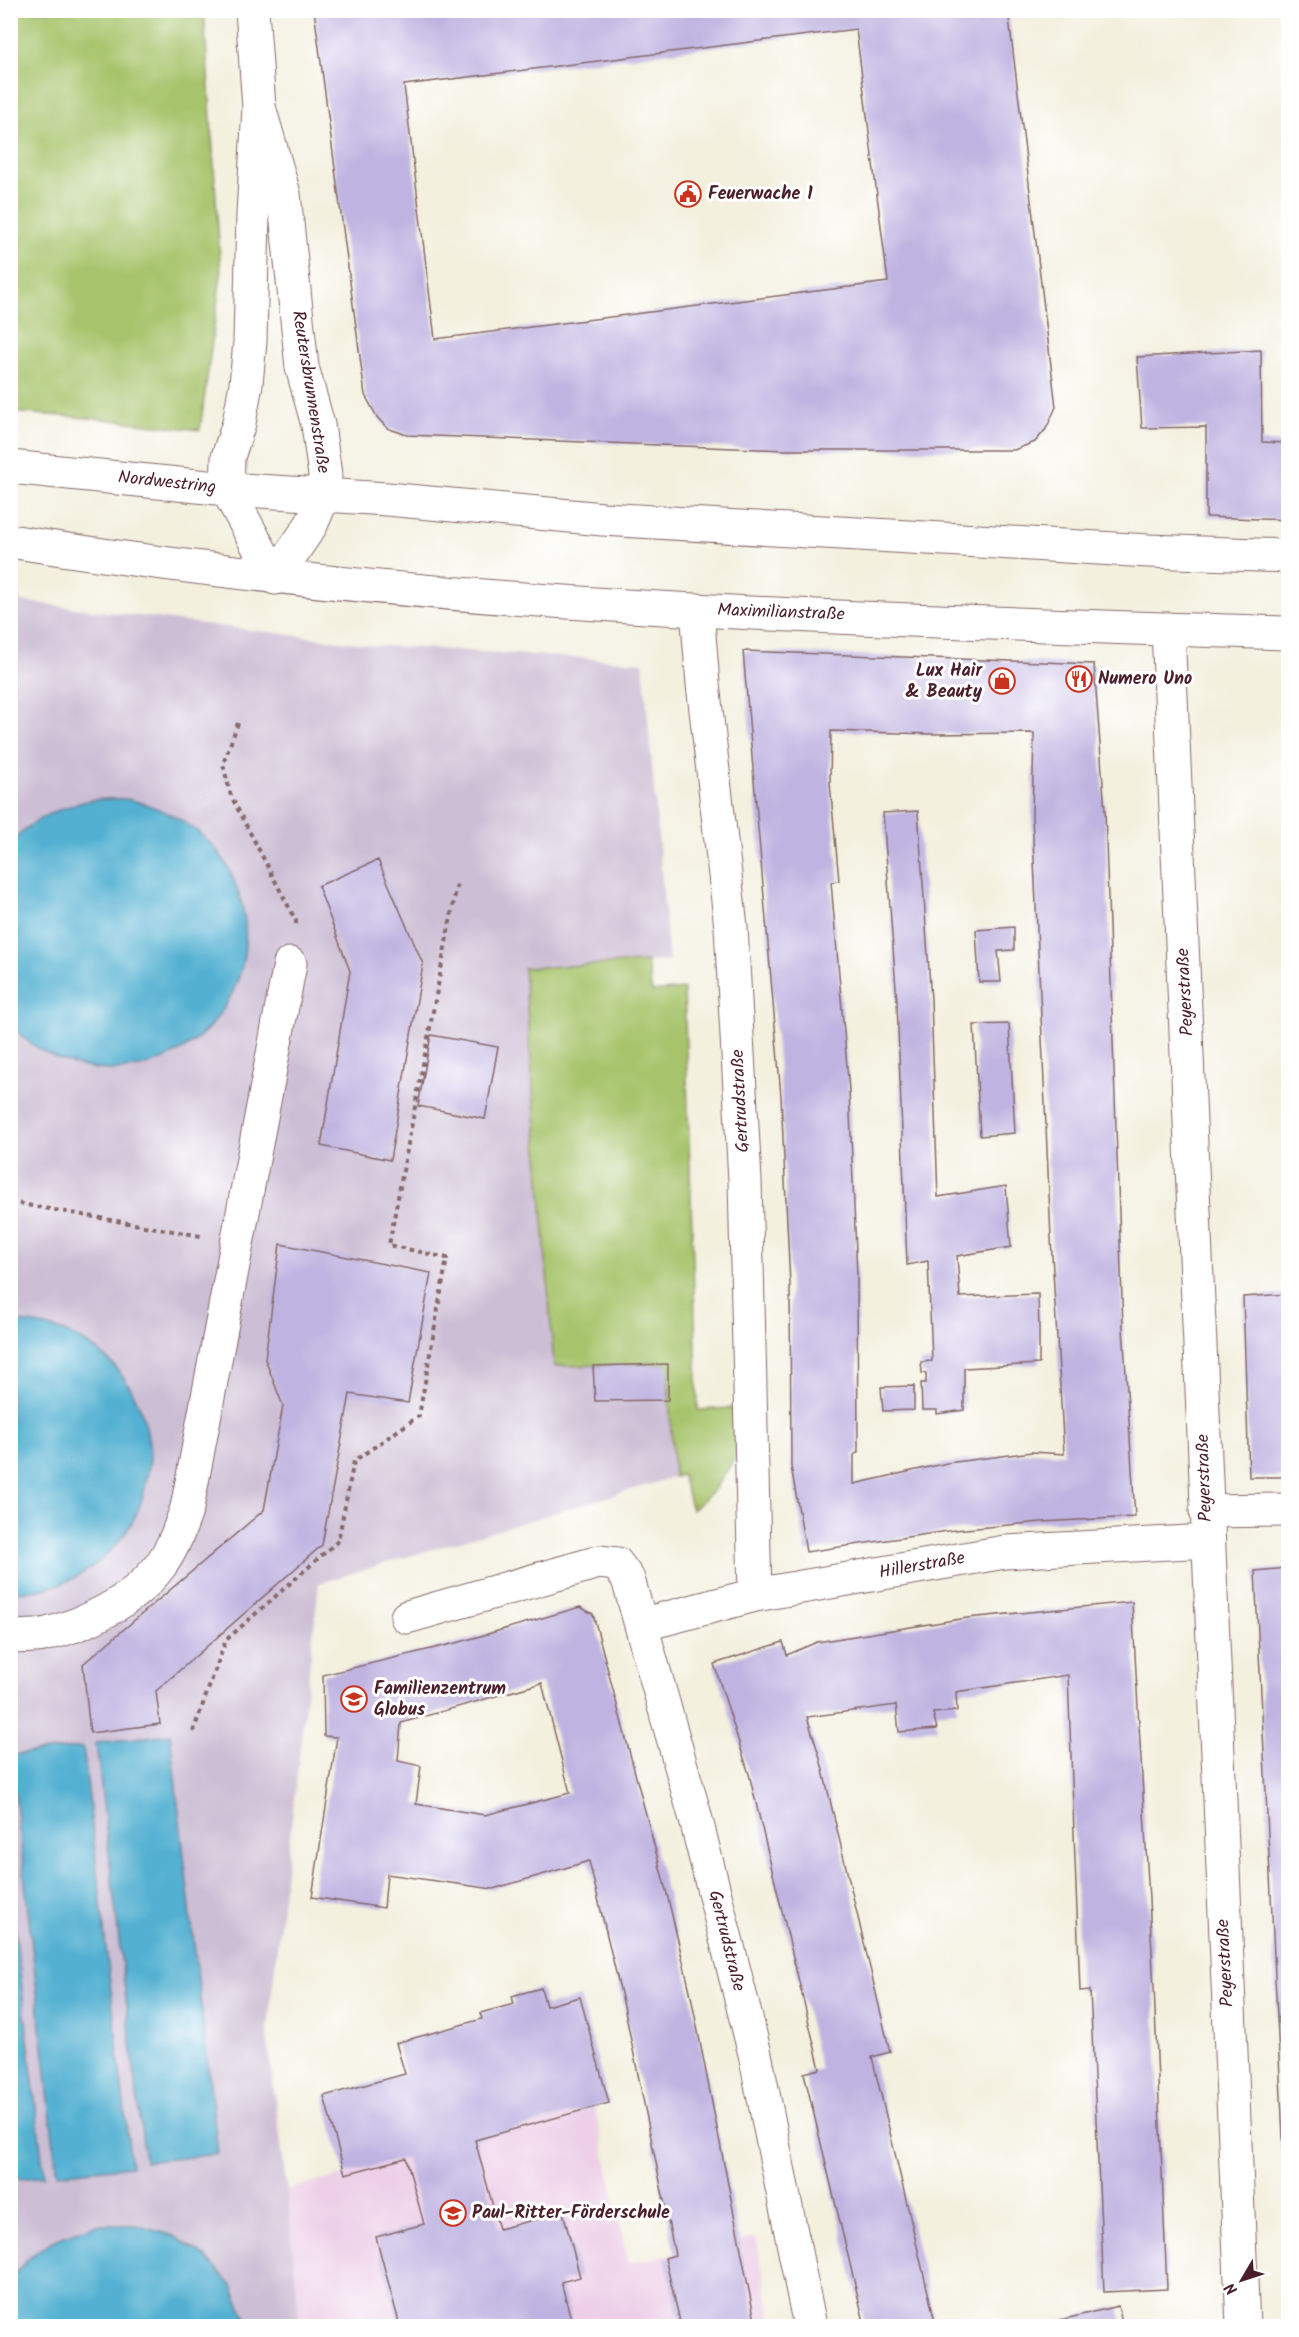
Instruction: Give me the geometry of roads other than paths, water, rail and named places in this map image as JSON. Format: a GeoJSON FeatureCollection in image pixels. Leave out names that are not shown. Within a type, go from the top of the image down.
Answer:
{"type":"FeatureCollection","features":[{"type":"Feature","properties":{"kind":"street","name":"Reutersbrunnenstraße"},"geometry":{"type":"LineString","coordinates":[[227,489],[228,457],[239,423],[250,342],[253,214],[259,107],[252,10]]}},
{"type":"Feature","properties":{"kind":"street","name":"Reutersbrunnenstraße"},"geometry":{"type":"LineString","coordinates":[[259,107],[285,194],[301,357],[305,384],[318,424],[325,475],[324,495],[311,525],[275,578]]}},
{"type":"Feature","properties":{"kind":"street","name":"Nordwestring"},"geometry":{"type":"LineString","coordinates":[[10,467],[227,489],[324,495]]}},
{"type":"Feature","properties":{"kind":"street"},"geometry":{"type":"LineString","coordinates":[[227,489],[275,578]]}},
{"type":"Feature","properties":{"kind":"street"},"geometry":{"type":"LineString","coordinates":[[324,495],[603,519],[1149,551],[1288,556]]}},
{"type":"Feature","properties":{"kind":"street"},"geometry":{"type":"LineString","coordinates":[[10,541],[275,578]]}},
{"type":"Feature","properties":{"kind":"street","name":"Maximilianstraße"},"geometry":{"type":"LineString","coordinates":[[275,578],[394,590],[697,610],[1288,633]]}},
{"type":"Feature","properties":{"kind":"street","name":"Gertrudstraße"},"geometry":{"type":"LineString","coordinates":[[697,610],[703,684],[731,927],[745,1181],[755,1595]]}},
{"type":"Feature","properties":{"kind":"street","name":"Peyerstraße"},"geometry":{"type":"LineString","coordinates":[[1168,628],[1243,2326]]}},
{"type":"Feature","properties":{"kind":"street"},"geometry":{"type":"LineString","coordinates":[[10,1637],[41,1635],[97,1616],[143,1584],[161,1566],[176,1539],[187,1508],[290,964]]}},
{"type":"Feature","properties":{"kind":"street","name":"Hillerstraße"},"geometry":{"type":"LineString","coordinates":[[641,1625],[755,1595],[1005,1552],[1207,1526],[1288,1510]]}},
{"type":"Feature","properties":{"kind":"street","name":"Gertrudstraße"},"geometry":{"type":"LineString","coordinates":[[408,1617],[599,1562],[616,1564],[628,1579],[694,1812],[755,2054],[810,2326]]}},
{"type":"Feature","properties":{"kind":"water"},"geometry":{"type":"Polygon","coordinates":[[[90,800],[131,800],[158,809],[195,829],[206,838],[225,862],[234,881],[244,914],[245,948],[238,979],[224,1008],[203,1033],[177,1053],[146,1065],[111,1070],[69,1063],[44,1052],[11,1025],[11,843],[47,815],[90,800]]]}},
{"type":"Feature","properties":{"kind":"water"},"geometry":{"type":"Polygon","coordinates":[[[10,1322],[38,1325],[64,1332],[87,1343],[107,1359],[124,1378],[137,1401],[146,1426],[150,1454],[141,1501],[133,1521],[107,1554],[73,1578],[54,1586],[11,1592],[10,1322]]]}},
{"type":"Feature","properties":{"kind":"water"},"geometry":{"type":"Polygon","coordinates":[[[170,1734],[218,2154],[145,2162],[96,1743],[170,1734]]]}},
{"type":"Feature","properties":{"kind":"water"},"geometry":{"type":"Polygon","coordinates":[[[83,1747],[131,2166],[57,2174],[11,1755],[83,1747]]]}},
{"type":"Feature","properties":{"kind":"water"},"geometry":{"type":"Polygon","coordinates":[[[10,1886],[44,2176],[11,2180],[10,2180],[10,1886]]]}},
{"type":"Feature","properties":{"kind":"water"},"geometry":{"type":"Polygon","coordinates":[[[98,2225],[137,2225],[174,2236],[206,2257],[232,2286],[249,2326],[11,2326],[11,2278],[21,2266],[49,2243],[98,2225]]]}},
{"type":"Feature","properties":{"kind":"place","name":"Feuerwache 1"},"geometry":{"type":"Point","coordinates":[688,194]}},
{"type":"Feature","properties":{"kind":"place","name":"Numero Uno"},"geometry":{"type":"Point","coordinates":[1079,679]}},
{"type":"Feature","properties":{"kind":"place","name":"Lux Hair & Beauty"},"geometry":{"type":"Point","coordinates":[1002,681]}},
{"type":"Feature","properties":{"kind":"place","name":"Familienzentrum Globus"},"geometry":{"type":"Point","coordinates":[354,1699]}},
{"type":"Feature","properties":{"kind":"place","name":"Paul-Ritter-Förderschule"},"geometry":{"type":"Point","coordinates":[453,2213]}}]}
